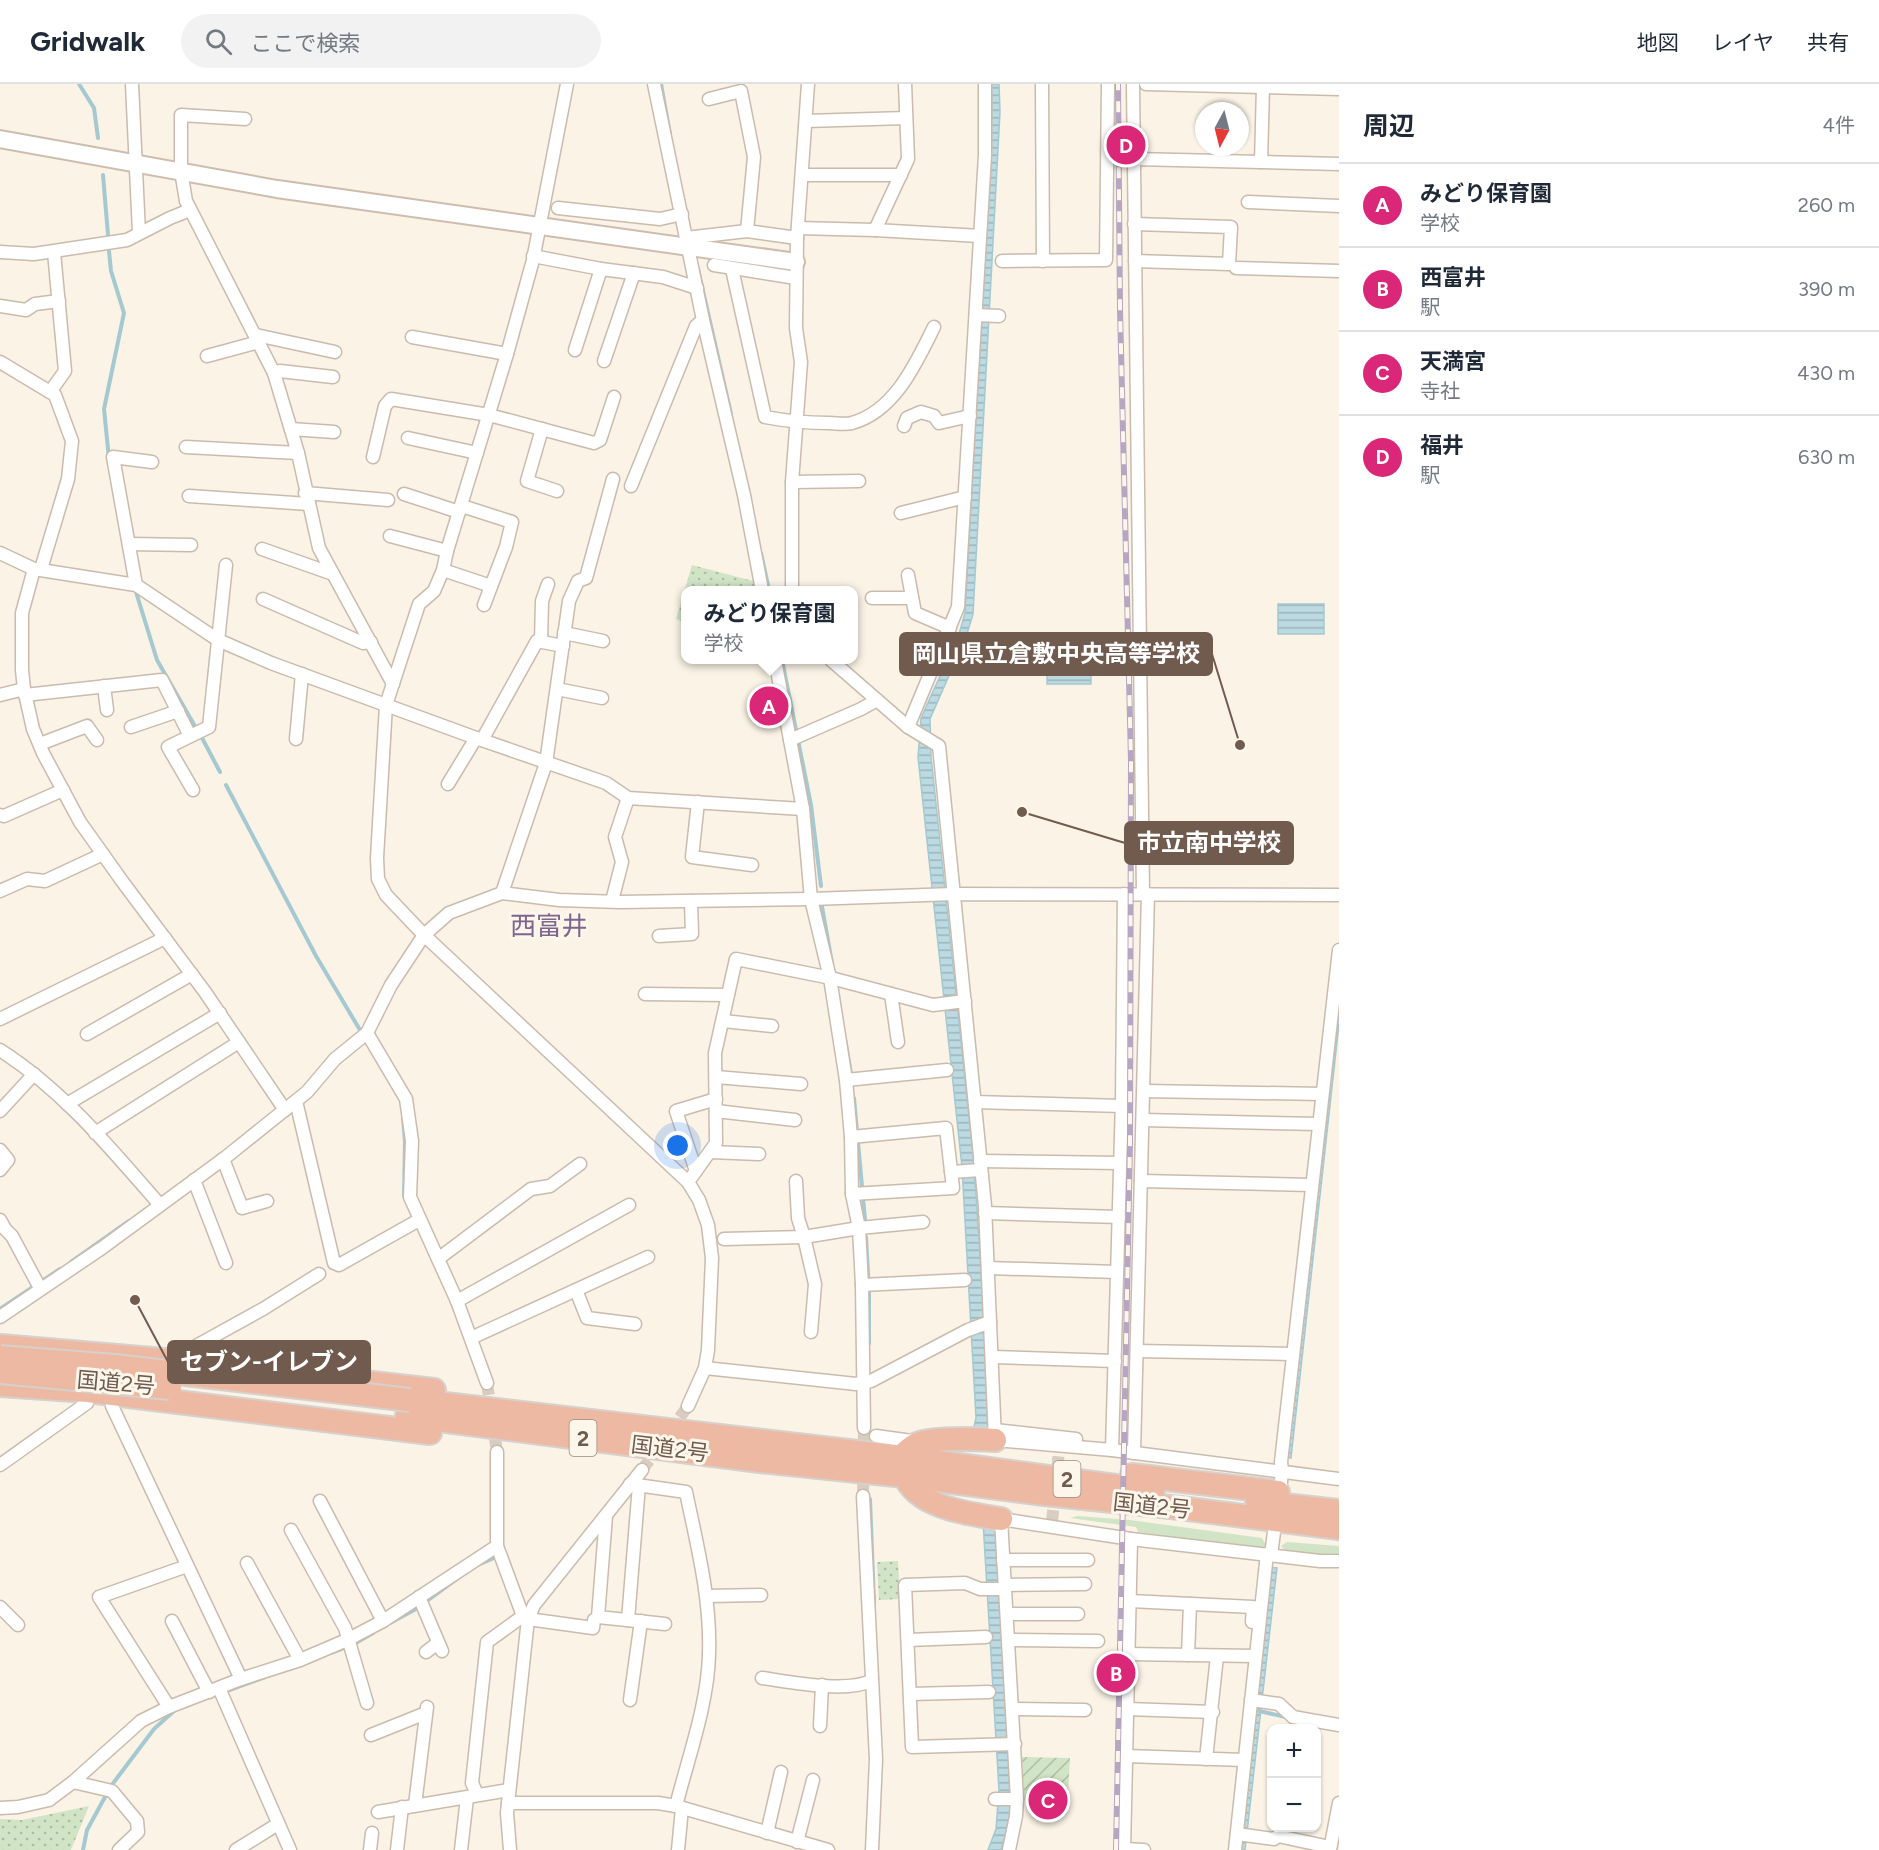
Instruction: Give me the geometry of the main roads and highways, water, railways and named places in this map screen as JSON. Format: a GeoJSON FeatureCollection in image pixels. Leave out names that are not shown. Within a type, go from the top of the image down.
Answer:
{"type":"FeatureCollection","features":[{"type":"Feature","properties":{"kind":"highway"},"geometry":{"type":"LineString","coordinates":[[0,1348],[187,1362],[516,1400],[652,1418],[682,1432]]}},
{"type":"Feature","properties":{"kind":"highway","name":"国道2号"},"geometry":{"type":"LineString","coordinates":[[0,1348],[760,1461],[902,1466],[951,1463],[1339,1528]]}},
{"type":"Feature","properties":{"kind":"highway"},"geometry":{"type":"LineString","coordinates":[[122,1396],[136,1357]]}},
{"type":"Feature","properties":{"kind":"highway","name":"国道2号"},"geometry":{"type":"LineString","coordinates":[[0,1372],[682,1432],[902,1466],[1044,1494],[1339,1511]]}},
{"type":"Feature","properties":{"kind":"highway"},"geometry":{"type":"LineString","coordinates":[[0,1385],[88,1391],[615,1456],[760,1461]]}},
{"type":"Feature","properties":{"kind":"highway"},"geometry":{"type":"LineString","coordinates":[[995,1435],[923,1443],[914,1446],[902,1466],[912,1490],[926,1499],[960,1511],[1001,1519]]}},
{"type":"Feature","properties":{"kind":"highway"},"geometry":{"type":"LineString","coordinates":[[951,1463],[1281,1481],[1339,1499]]}},
{"type":"Feature","properties":{"kind":"highway"},"geometry":{"type":"LineString","coordinates":[[1044,1494],[1091,1508],[1339,1541]]}},
{"type":"Feature","properties":{"kind":"water"},"geometry":{"type":"Polygon","coordinates":[[[991,84],[999,84],[1000,112],[973,614],[966,637],[930,719],[931,756],[974,1165],[984,1315],[988,1433],[972,1435],[976,1418],[962,1167],[918,757],[921,718],[959,634],[965,613],[992,111],[991,84]]]}},
{"type":"Feature","properties":{"kind":"water"},"geometry":{"type":"Polygon","coordinates":[[[1278,604],[1324,604],[1324,634],[1278,634],[1278,604]]]}},
{"type":"Feature","properties":{"kind":"water"},"geometry":{"type":"Polygon","coordinates":[[[1047,660],[1091,660],[1091,684],[1047,684],[1047,660]]]}},
{"type":"Feature","properties":{"kind":"water"},"geometry":{"type":"Polygon","coordinates":[[[1339,992],[1339,1024],[1291,1458],[1286,1457],[1339,992]]]}},
{"type":"Feature","properties":{"kind":"water"},"geometry":{"type":"Polygon","coordinates":[[[983,1521],[997,1528],[1012,1794],[1010,1819],[1001,1850],[988,1850],[996,1829],[999,1790],[983,1521]]]}},
{"type":"Feature","properties":{"kind":"water"},"geometry":{"type":"Polygon","coordinates":[[[1268,1567],[1277,1568],[1245,1850],[1237,1850],[1268,1567]]]}},
{"type":"Feature","properties":{"kind":"waterway"},"geometry":{"type":"LineString","coordinates":[[79,84],[94,108],[98,138]]}},
{"type":"Feature","properties":{"kind":"waterway"},"geometry":{"type":"LineString","coordinates":[[661,84],[670,134]]}},
{"type":"Feature","properties":{"kind":"waterway"},"geometry":{"type":"LineString","coordinates":[[103,175],[108,235]]}},
{"type":"Feature","properties":{"kind":"waterway"},"geometry":{"type":"LineString","coordinates":[[109,251],[111,271],[124,313],[104,409],[109,459]]}},
{"type":"Feature","properties":{"kind":"waterway"},"geometry":{"type":"LineString","coordinates":[[698,269],[731,414]]}},
{"type":"Feature","properties":{"kind":"waterway"},"geometry":{"type":"LineString","coordinates":[[761,553],[768,586]]}},
{"type":"Feature","properties":{"kind":"waterway"},"geometry":{"type":"LineString","coordinates":[[136,592],[157,660],[196,728]]}},
{"type":"Feature","properties":{"kind":"waterway"},"geometry":{"type":"LineString","coordinates":[[783,664],[811,805],[821,886]]}},
{"type":"Feature","properties":{"kind":"waterway"},"geometry":{"type":"LineString","coordinates":[[201,736],[220,772]]}},
{"type":"Feature","properties":{"kind":"waterway"},"geometry":{"type":"LineString","coordinates":[[226,785],[316,956],[360,1030]]}},
{"type":"Feature","properties":{"kind":"waterway"},"geometry":{"type":"LineString","coordinates":[[821,901],[832,963]]}},
{"type":"Feature","properties":{"kind":"waterway"},"geometry":{"type":"LineString","coordinates":[[845,1039],[852,1079]]}},
{"type":"Feature","properties":{"kind":"waterway"},"geometry":{"type":"LineString","coordinates":[[854,1098],[865,1220]]}},
{"type":"Feature","properties":{"kind":"waterway"},"geometry":{"type":"LineString","coordinates":[[403,1116],[404,1196]]}},
{"type":"Feature","properties":{"kind":"waterway"},"geometry":{"type":"LineString","coordinates":[[71,1262],[129,1221]]}},
{"type":"Feature","properties":{"kind":"waterway"},"geometry":{"type":"LineString","coordinates":[[866,1237],[869,1344]]}},
{"type":"Feature","properties":{"kind":"waterway"},"geometry":{"type":"LineString","coordinates":[[0,1309],[60,1269]]}},
{"type":"Feature","properties":{"kind":"waterway"},"geometry":{"type":"LineString","coordinates":[[870,1499],[874,1603]]}},
{"type":"Feature","properties":{"kind":"waterway"},"geometry":{"type":"LineString","coordinates":[[480,1564],[494,1558]]}},
{"type":"Feature","properties":{"kind":"waterway"},"geometry":{"type":"LineString","coordinates":[[390,1623],[416,1609],[461,1576]]}},
{"type":"Feature","properties":{"kind":"waterway"},"geometry":{"type":"LineString","coordinates":[[354,1644],[373,1633]]}},
{"type":"Feature","properties":{"kind":"waterway"},"geometry":{"type":"LineString","coordinates":[[331,1653],[347,1647]]}},
{"type":"Feature","properties":{"kind":"waterway"},"geometry":{"type":"LineString","coordinates":[[224,1692],[265,1677]]}},
{"type":"Feature","properties":{"kind":"waterway"},"geometry":{"type":"LineString","coordinates":[[83,1850],[87,1830],[111,1786],[154,1729],[175,1710]]}},
{"type":"Feature","properties":{"kind":"waterway"},"geometry":{"type":"LineString","coordinates":[[1259,1711],[1286,1717]]}},
{"type":"Feature","properties":{"kind":"tunnel"},"geometry":{"type":"LineString","coordinates":[[487,1383],[497,1452]]}},
{"type":"Feature","properties":{"kind":"tunnel"},"geometry":{"type":"LineString","coordinates":[[669,1432],[688,1406]]}},
{"type":"Feature","properties":{"kind":"tunnel"},"geometry":{"type":"LineString","coordinates":[[863,1496],[864,1428]]}},
{"type":"Feature","properties":{"kind":"tunnel"},"geometry":{"type":"LineString","coordinates":[[642,1470],[659,1447]]}},
{"type":"Feature","properties":{"kind":"tunnel"},"geometry":{"type":"LineString","coordinates":[[1052,1522],[1059,1451]]}},
{"type":"Feature","properties":{"kind":"railway"},"geometry":{"type":"LineString","coordinates":[[1116,1850],[1130,1143],[1131,760],[1120,309],[1118,84]]}},
{"type":"Feature","properties":{"kind":"place","name":"福井"},"geometry":{"type":"Point","coordinates":[1126,145]}},
{"type":"Feature","properties":{"kind":"place","name":"みどり保育園"},"geometry":{"type":"Point","coordinates":[769,706]}},
{"type":"Feature","properties":{"kind":"place","name":"岡山県立倉敷中央高等学校"},"geometry":{"type":"Point","coordinates":[1240,745]}},
{"type":"Feature","properties":{"kind":"place","name":"市立南中学校"},"geometry":{"type":"Point","coordinates":[1022,812]}},
{"type":"Feature","properties":{"kind":"place","name":"セブン-イレブン"},"geometry":{"type":"Point","coordinates":[135,1300]}},
{"type":"Feature","properties":{"kind":"place","name":"西富井"},"geometry":{"type":"Point","coordinates":[1116,1673]}},
{"type":"Feature","properties":{"kind":"place","name":"天満宮"},"geometry":{"type":"Point","coordinates":[1048,1800]}},
{"type":"Feature","properties":{"kind":"district","name":"西富井"},"geometry":{"type":"Point","coordinates":[549,926]}}]}
